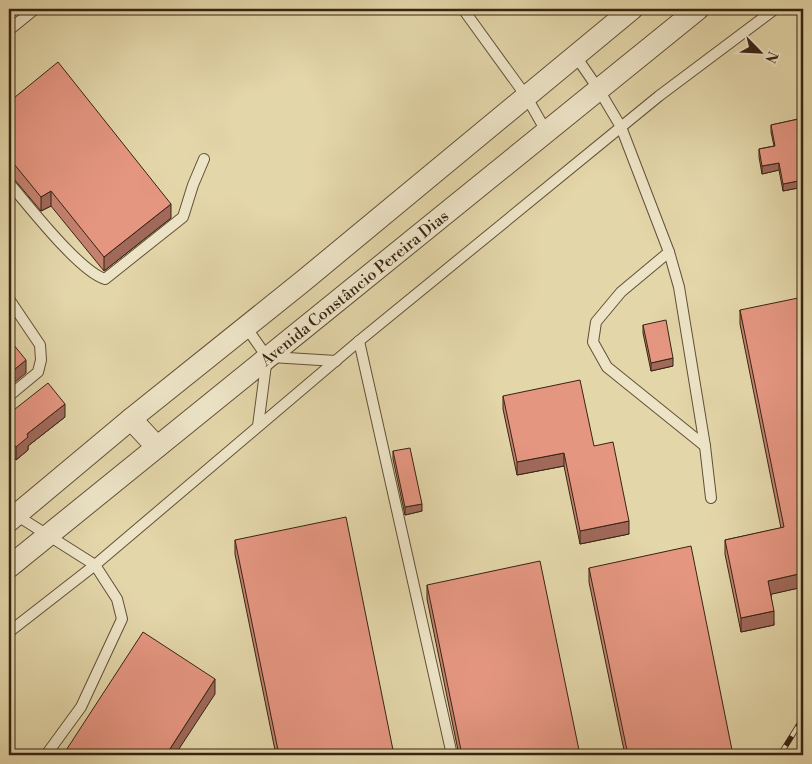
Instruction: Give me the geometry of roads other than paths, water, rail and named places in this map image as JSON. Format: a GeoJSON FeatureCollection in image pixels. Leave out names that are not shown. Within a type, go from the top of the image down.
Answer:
{"type":"FeatureCollection","features":[{"type":"Feature","properties":{"kind":"street"},"geometry":{"type":"LineString","coordinates":[[12,518],[131,419],[310,276],[632,9]]}},
{"type":"Feature","properties":{"kind":"street","name":"Avenida Constâncio Pereira Dias"},"geometry":{"type":"LineString","coordinates":[[9,567],[698,9]]}},
{"type":"Feature","properties":{"kind":"street"},"geometry":{"type":"LineString","coordinates":[[131,419],[156,447]]}},
{"type":"Feature","properties":{"kind":"lane"},"geometry":{"type":"LineString","coordinates":[[9,30],[35,9]]}},
{"type":"Feature","properties":{"kind":"lane"},"geometry":{"type":"LineString","coordinates":[[463,9],[526,96],[546,131]]}},
{"type":"Feature","properties":{"kind":"lane"},"geometry":{"type":"LineString","coordinates":[[9,632],[95,565],[359,341],[659,96],[775,9]]}},
{"type":"Feature","properties":{"kind":"lane"},"geometry":{"type":"LineString","coordinates":[[575,55],[621,127],[669,252],[679,287],[705,446],[711,498]]}},
{"type":"Feature","properties":{"kind":"lane"},"geometry":{"type":"LineString","coordinates":[[9,183],[72,256],[99,278],[105,280],[183,217],[204,159]]}},
{"type":"Feature","properties":{"kind":"lane"},"geometry":{"type":"LineString","coordinates":[[669,252],[621,292],[596,322],[593,342],[607,367],[705,446]]}},
{"type":"Feature","properties":{"kind":"lane"},"geometry":{"type":"LineString","coordinates":[[9,299],[40,345],[41,360],[38,372],[9,396]]}},
{"type":"Feature","properties":{"kind":"lane"},"geometry":{"type":"LineString","coordinates":[[246,328],[267,357],[258,426]]}},
{"type":"Feature","properties":{"kind":"lane"},"geometry":{"type":"LineString","coordinates":[[359,341],[452,755]]}},
{"type":"Feature","properties":{"kind":"lane"},"geometry":{"type":"LineString","coordinates":[[267,357],[336,361]]}},
{"type":"Feature","properties":{"kind":"lane"},"geometry":{"type":"LineString","coordinates":[[12,518],[48,535],[95,565],[117,599],[122,620],[81,707],[46,755]]}},
{"type":"Feature","properties":{"kind":"railway"},"geometry":{"type":"LineString","coordinates":[[780,755],[803,718]]}}]}
